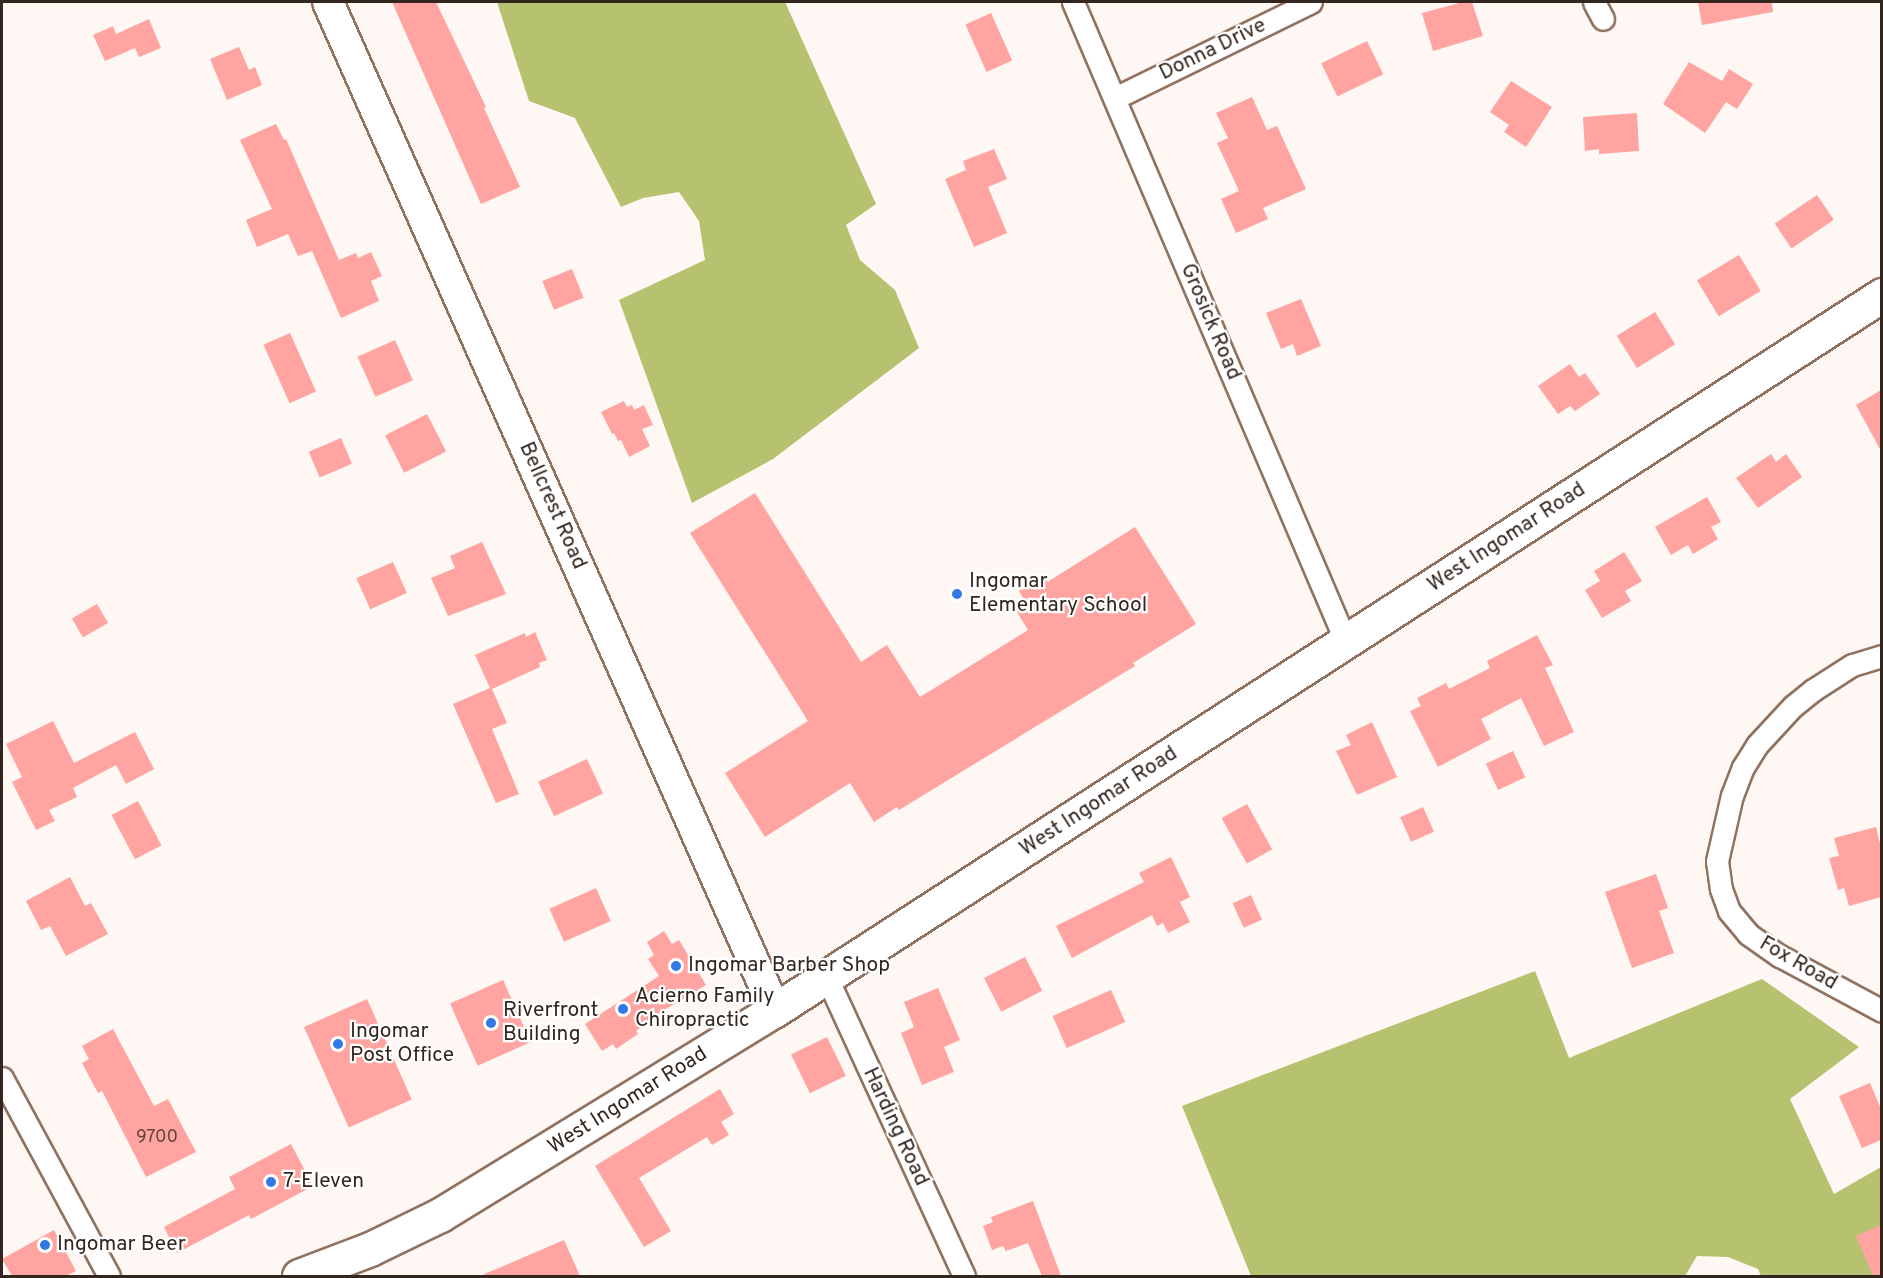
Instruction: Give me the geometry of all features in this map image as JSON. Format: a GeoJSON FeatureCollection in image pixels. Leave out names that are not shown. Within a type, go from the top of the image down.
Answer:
{"type":"FeatureCollection","features":[{"type":"Feature","properties":{"kind":"main road","name":"West Ingomar Road"},"geometry":{"type":"LineString","coordinates":[[298,1276],[386,1242],[440,1215],[776,1010],[1881,296]]}},
{"type":"Feature","properties":{"kind":"street","name":"Bellcrest Road"},"geometry":{"type":"LineString","coordinates":[[328,2],[776,1010]]}},
{"type":"Feature","properties":{"kind":"street","name":"Grosick Road"},"geometry":{"type":"LineString","coordinates":[[1073,2],[1346,642]]}},
{"type":"Feature","properties":{"kind":"street","name":"Donna Drive"},"geometry":{"type":"LineString","coordinates":[[1115,98],[1311,2]]}},
{"type":"Feature","properties":{"kind":"street","name":"Fox Road"},"geometry":{"type":"LineString","coordinates":[[1881,656],[1852,665],[1814,690],[1793,706],[1757,745],[1731,795],[1717,861],[1721,889],[1729,911],[1748,934],[1780,956],[1881,1011]]}},
{"type":"Feature","properties":{"kind":"street","name":"Harding Road"},"geometry":{"type":"LineString","coordinates":[[827,978],[964,1276]]}},
{"type":"Feature","properties":{"kind":"street"},"geometry":{"type":"LineString","coordinates":[[2,1078],[109,1276]]}},
{"type":"Feature","properties":{"kind":"green space"},"geometry":{"type":"Polygon","coordinates":[[[497,2],[785,2],[876,204],[846,225],[860,260],[895,290],[919,348],[773,459],[692,503],[619,300],[705,260],[699,221],[679,192],[643,198],[621,207],[575,118],[529,101],[497,2]]]}},
{"type":"Feature","properties":{"kind":"green space"},"geometry":{"type":"Polygon","coordinates":[[[1535,971],[1569,1058],[1762,979],[1859,1047],[1790,1099],[1834,1194],[1881,1167],[1881,1276],[1761,1276],[1758,1269],[1728,1257],[1697,1256],[1685,1276],[1251,1276],[1182,1106],[1535,971]]]}},
{"type":"Feature","properties":{"kind":"building"},"geometry":{"type":"Polygon","coordinates":[[[392,2],[436,2],[486,107],[484,108],[520,187],[481,204],[392,2]]]}},
{"type":"Feature","properties":{"kind":"building"},"geometry":{"type":"Polygon","coordinates":[[[1463,2],[1472,2],[1483,36],[1433,51],[1422,13],[1463,2]]]}},
{"type":"Feature","properties":{"kind":"building"},"geometry":{"type":"Polygon","coordinates":[[[1698,2],[1772,2],[1773,12],[1702,25],[1698,2]]]}},
{"type":"Feature","properties":{"kind":"building"},"geometry":{"type":"Polygon","coordinates":[[[991,13],[1012,61],[987,72],[965,24],[991,13]]]}},
{"type":"Feature","properties":{"kind":"building"},"geometry":{"type":"Polygon","coordinates":[[[149,19],[161,48],[139,57],[135,48],[105,61],[93,35],[113,26],[116,34],[149,19]]]}},
{"type":"Feature","properties":{"kind":"building"},"geometry":{"type":"Polygon","coordinates":[[[1367,41],[1383,74],[1337,97],[1321,63],[1367,41]]]}},
{"type":"Feature","properties":{"kind":"building"},"geometry":{"type":"Polygon","coordinates":[[[239,47],[249,70],[255,67],[262,85],[227,100],[210,59],[239,47]]]}},
{"type":"Feature","properties":{"kind":"building"},"geometry":{"type":"Polygon","coordinates":[[[1689,62],[1722,81],[1729,69],[1753,84],[1737,109],[1726,102],[1705,133],[1663,104],[1689,62]]]}},
{"type":"Feature","properties":{"kind":"building"},"geometry":{"type":"Polygon","coordinates":[[[1511,81],[1552,107],[1526,147],[1504,132],[1509,125],[1490,112],[1511,81]]]}},
{"type":"Feature","properties":{"kind":"building"},"geometry":{"type":"Polygon","coordinates":[[[1252,97],[1267,130],[1277,126],[1306,189],[1263,208],[1268,219],[1236,233],[1221,199],[1239,191],[1217,143],[1228,138],[1216,113],[1252,97]]]}},
{"type":"Feature","properties":{"kind":"building"},"geometry":{"type":"Polygon","coordinates":[[[1637,113],[1639,151],[1599,154],[1599,149],[1585,151],[1583,117],[1637,113]]]}},
{"type":"Feature","properties":{"kind":"building"},"geometry":{"type":"Polygon","coordinates":[[[276,124],[284,140],[286,139],[339,260],[356,253],[358,258],[371,252],[382,276],[371,281],[379,301],[341,318],[312,251],[298,256],[288,234],[257,247],[246,220],[272,209],[240,140],[276,124]]]}},
{"type":"Feature","properties":{"kind":"building"},"geometry":{"type":"Polygon","coordinates":[[[994,149],[1007,179],[988,187],[1007,233],[974,247],[945,179],[966,170],[963,161],[994,149]]]}},
{"type":"Feature","properties":{"kind":"building"},"geometry":{"type":"Polygon","coordinates":[[[1817,195],[1834,220],[1791,248],[1775,224],[1817,195]]]}},
{"type":"Feature","properties":{"kind":"building"},"geometry":{"type":"Polygon","coordinates":[[[1739,255],[1761,291],[1719,316],[1697,280],[1739,255]]]}},
{"type":"Feature","properties":{"kind":"building"},"geometry":{"type":"Polygon","coordinates":[[[572,269],[584,298],[554,310],[542,281],[572,269]]]}},
{"type":"Feature","properties":{"kind":"building"},"geometry":{"type":"Polygon","coordinates":[[[1301,299],[1321,346],[1297,356],[1293,344],[1281,349],[1266,313],[1301,299]]]}},
{"type":"Feature","properties":{"kind":"building"},"geometry":{"type":"Polygon","coordinates":[[[1655,312],[1675,344],[1637,368],[1617,336],[1655,312]]]}},
{"type":"Feature","properties":{"kind":"building"},"geometry":{"type":"Polygon","coordinates":[[[290,333],[316,391],[290,403],[264,345],[290,333]]]}},
{"type":"Feature","properties":{"kind":"building"},"geometry":{"type":"Polygon","coordinates":[[[395,340],[413,380],[375,397],[358,357],[395,340]]]}},
{"type":"Feature","properties":{"kind":"building"},"geometry":{"type":"Polygon","coordinates":[[[1570,364],[1579,377],[1585,373],[1600,394],[1575,411],[1570,406],[1558,414],[1538,386],[1570,364]]]}},
{"type":"Feature","properties":{"kind":"building"},"geometry":{"type":"Polygon","coordinates":[[[1881,390],[1881,451],[1856,405],[1881,390]]]}},
{"type":"Feature","properties":{"kind":"building"},"geometry":{"type":"Polygon","coordinates":[[[624,401],[627,407],[632,405],[634,410],[644,405],[653,425],[642,429],[650,446],[629,457],[621,440],[618,441],[614,433],[612,434],[601,412],[624,401]]]}},
{"type":"Feature","properties":{"kind":"building"},"geometry":{"type":"Polygon","coordinates":[[[427,414],[446,451],[404,473],[385,435],[427,414]]]}},
{"type":"Feature","properties":{"kind":"building"},"geometry":{"type":"Polygon","coordinates":[[[341,438],[352,464],[320,477],[309,452],[341,438]]]}},
{"type":"Feature","properties":{"kind":"building"},"geometry":{"type":"Polygon","coordinates":[[[1771,454],[1776,462],[1786,454],[1802,477],[1758,508],[1736,478],[1771,454]]]}},
{"type":"Feature","properties":{"kind":"building"},"geometry":{"type":"Polygon","coordinates":[[[755,493],[861,662],[887,645],[920,697],[1028,630],[1012,604],[1023,598],[1019,591],[1045,575],[1049,581],[1135,527],[1196,624],[1133,663],[1135,666],[899,810],[897,807],[874,822],[850,783],[765,837],[725,773],[808,721],[690,533],[755,493]]]}},
{"type":"Feature","properties":{"kind":"building"},"geometry":{"type":"Polygon","coordinates":[[[1707,497],[1721,522],[1711,527],[1718,539],[1693,554],[1688,545],[1671,555],[1655,527],[1707,497]]]}},
{"type":"Feature","properties":{"kind":"building"},"geometry":{"type":"Polygon","coordinates":[[[482,542],[506,594],[448,616],[431,578],[455,568],[450,556],[482,542]]]}},
{"type":"Feature","properties":{"kind":"building"},"geometry":{"type":"Polygon","coordinates":[[[1624,552],[1642,581],[1625,591],[1631,601],[1602,618],[1585,590],[1600,581],[1594,571],[1624,552]]]}},
{"type":"Feature","properties":{"kind":"building"},"geometry":{"type":"Polygon","coordinates":[[[393,562],[407,593],[370,609],[356,578],[393,562]]]}},
{"type":"Feature","properties":{"kind":"building"},"geometry":{"type":"Polygon","coordinates":[[[97,604],[108,623],[83,638],[72,618],[97,604]]]}},
{"type":"Feature","properties":{"kind":"building"},"geometry":{"type":"Polygon","coordinates":[[[535,632],[547,660],[539,663],[540,667],[492,689],[507,723],[492,729],[519,794],[496,803],[453,704],[490,688],[475,655],[525,633],[526,637],[535,632]]]}},
{"type":"Feature","properties":{"kind":"building"},"geometry":{"type":"Polygon","coordinates":[[[1537,635],[1553,665],[1545,668],[1574,732],[1544,746],[1521,698],[1481,719],[1491,739],[1438,767],[1410,711],[1421,706],[1417,698],[1446,683],[1449,689],[1490,668],[1487,661],[1537,635]]]}},
{"type":"Feature","properties":{"kind":"building"},"geometry":{"type":"Polygon","coordinates":[[[53,721],[74,763],[135,732],[154,769],[126,784],[116,765],[73,788],[77,797],[49,810],[55,821],[36,830],[12,782],[22,777],[6,744],[53,721]]]}},
{"type":"Feature","properties":{"kind":"building"},"geometry":{"type":"Polygon","coordinates":[[[1372,722],[1397,777],[1357,795],[1336,751],[1351,745],[1346,735],[1372,722]]]}},
{"type":"Feature","properties":{"kind":"building"},"geometry":{"type":"Polygon","coordinates":[[[1513,751],[1525,777],[1498,790],[1486,764],[1513,751]]]}},
{"type":"Feature","properties":{"kind":"building"},"geometry":{"type":"Polygon","coordinates":[[[587,759],[603,793],[554,816],[538,782],[587,759]]]}},
{"type":"Feature","properties":{"kind":"building"},"geometry":{"type":"Polygon","coordinates":[[[138,801],[161,845],[135,859],[112,815],[138,801]]]}},
{"type":"Feature","properties":{"kind":"building"},"geometry":{"type":"Polygon","coordinates":[[[1247,804],[1272,849],[1247,864],[1222,818],[1247,804]]]}},
{"type":"Feature","properties":{"kind":"building"},"geometry":{"type":"Polygon","coordinates":[[[1423,807],[1434,832],[1411,842],[1400,817],[1423,807]]]}},
{"type":"Feature","properties":{"kind":"building"},"geometry":{"type":"Polygon","coordinates":[[[1876,827],[1881,848],[1881,897],[1849,906],[1844,888],[1838,890],[1829,858],[1839,856],[1834,838],[1876,827]]]}},
{"type":"Feature","properties":{"kind":"building"},"geometry":{"type":"Polygon","coordinates":[[[1171,857],[1190,897],[1180,902],[1190,922],[1168,933],[1163,923],[1157,926],[1152,915],[1072,958],[1056,926],[1144,882],[1139,873],[1171,857]]]}},
{"type":"Feature","properties":{"kind":"building"},"geometry":{"type":"Polygon","coordinates":[[[1656,874],[1668,908],[1659,911],[1674,953],[1632,968],[1605,892],[1656,874]]]}},
{"type":"Feature","properties":{"kind":"building"},"geometry":{"type":"Polygon","coordinates":[[[70,877],[85,906],[91,903],[108,934],[66,956],[50,926],[41,930],[26,901],[70,877]]]}},
{"type":"Feature","properties":{"kind":"building"},"geometry":{"type":"Polygon","coordinates":[[[596,888],[611,921],[564,942],[549,909],[596,888]]]}},
{"type":"Feature","properties":{"kind":"building"},"geometry":{"type":"Polygon","coordinates":[[[1251,895],[1262,920],[1244,928],[1233,903],[1251,895]]]}},
{"type":"Feature","properties":{"kind":"building"},"geometry":{"type":"Polygon","coordinates":[[[664,931],[672,944],[679,940],[706,985],[646,1021],[648,1023],[636,1031],[638,1034],[616,1049],[613,1044],[602,1051],[585,1024],[659,976],[648,959],[654,955],[647,942],[664,931]]]}},
{"type":"Feature","properties":{"kind":"building"},"geometry":{"type":"Polygon","coordinates":[[[1025,957],[1042,991],[1001,1012],[984,978],[1025,957]]]}},
{"type":"Feature","properties":{"kind":"building","name":"Riverfront Building"},"geometry":{"type":"Polygon","coordinates":[[[503,980],[531,1042],[478,1066],[450,1004],[503,980]]]}},
{"type":"Feature","properties":{"kind":"building"},"geometry":{"type":"Polygon","coordinates":[[[938,988],[960,1040],[944,1047],[954,1072],[922,1085],[901,1033],[914,1027],[904,1002],[938,988]]]}},
{"type":"Feature","properties":{"kind":"building"},"geometry":{"type":"Polygon","coordinates":[[[1111,990],[1125,1022],[1067,1048],[1053,1016],[1111,990]]]}},
{"type":"Feature","properties":{"kind":"building"},"geometry":{"type":"Polygon","coordinates":[[[367,999],[412,1099],[349,1128],[304,1027],[367,999]]]}},
{"type":"Feature","properties":{"kind":"building"},"geometry":{"type":"Polygon","coordinates":[[[113,1029],[154,1106],[168,1099],[196,1152],[146,1177],[102,1091],[98,1093],[82,1063],[89,1059],[82,1046],[113,1029]]]}},
{"type":"Feature","properties":{"kind":"building"},"geometry":{"type":"Polygon","coordinates":[[[827,1037],[846,1076],[810,1093],[791,1055],[827,1037]]]}},
{"type":"Feature","properties":{"kind":"building"},"geometry":{"type":"Polygon","coordinates":[[[1870,1083],[1881,1109],[1881,1140],[1862,1148],[1839,1096],[1870,1083]]]}},
{"type":"Feature","properties":{"kind":"building"},"geometry":{"type":"Polygon","coordinates":[[[720,1089],[734,1114],[721,1122],[729,1135],[712,1145],[707,1137],[639,1178],[671,1231],[644,1247],[595,1166],[720,1089]]]}},
{"type":"Feature","properties":{"kind":"building"},"geometry":{"type":"Polygon","coordinates":[[[291,1144],[313,1186],[251,1219],[249,1215],[177,1253],[164,1227],[235,1189],[229,1177],[291,1144]]]}},
{"type":"Feature","properties":{"kind":"building"},"geometry":{"type":"Polygon","coordinates":[[[1033,1201],[1061,1276],[1042,1276],[1028,1243],[1006,1251],[1003,1246],[992,1250],[983,1226],[993,1222],[991,1217],[1033,1201]]]}},
{"type":"Feature","properties":{"kind":"building"},"geometry":{"type":"Polygon","coordinates":[[[1881,1225],[1881,1276],[1873,1276],[1856,1236],[1881,1225]]]}},
{"type":"Feature","properties":{"kind":"building","name":"Ingomar Beer"},"geometry":{"type":"Polygon","coordinates":[[[54,1230],[76,1271],[66,1276],[12,1276],[2,1259],[54,1230]]]}},
{"type":"Feature","properties":{"kind":"building"},"geometry":{"type":"Polygon","coordinates":[[[564,1240],[580,1276],[480,1276],[564,1240]]]}},
{"type":"Feature","properties":{"kind":"place","name":"Ingomar Elementary School"},"geometry":{"type":"Point","coordinates":[957,594]}},
{"type":"Feature","properties":{"kind":"place","name":"Ingomar Barber Shop"},"geometry":{"type":"Point","coordinates":[676,966]}},
{"type":"Feature","properties":{"kind":"place","name":"Acierno Family Chiropractic"},"geometry":{"type":"Point","coordinates":[623,1009]}},
{"type":"Feature","properties":{"kind":"place","name":"Riverfront Building"},"geometry":{"type":"Point","coordinates":[491,1023]}},
{"type":"Feature","properties":{"kind":"place","name":"Ingomar Post Office"},"geometry":{"type":"Point","coordinates":[338,1044]}},
{"type":"Feature","properties":{"kind":"place","name":"7-Eleven"},"geometry":{"type":"Point","coordinates":[271,1182]}},
{"type":"Feature","properties":{"kind":"place","name":"Ingomar Beer"},"geometry":{"type":"Point","coordinates":[45,1245]}}]}
